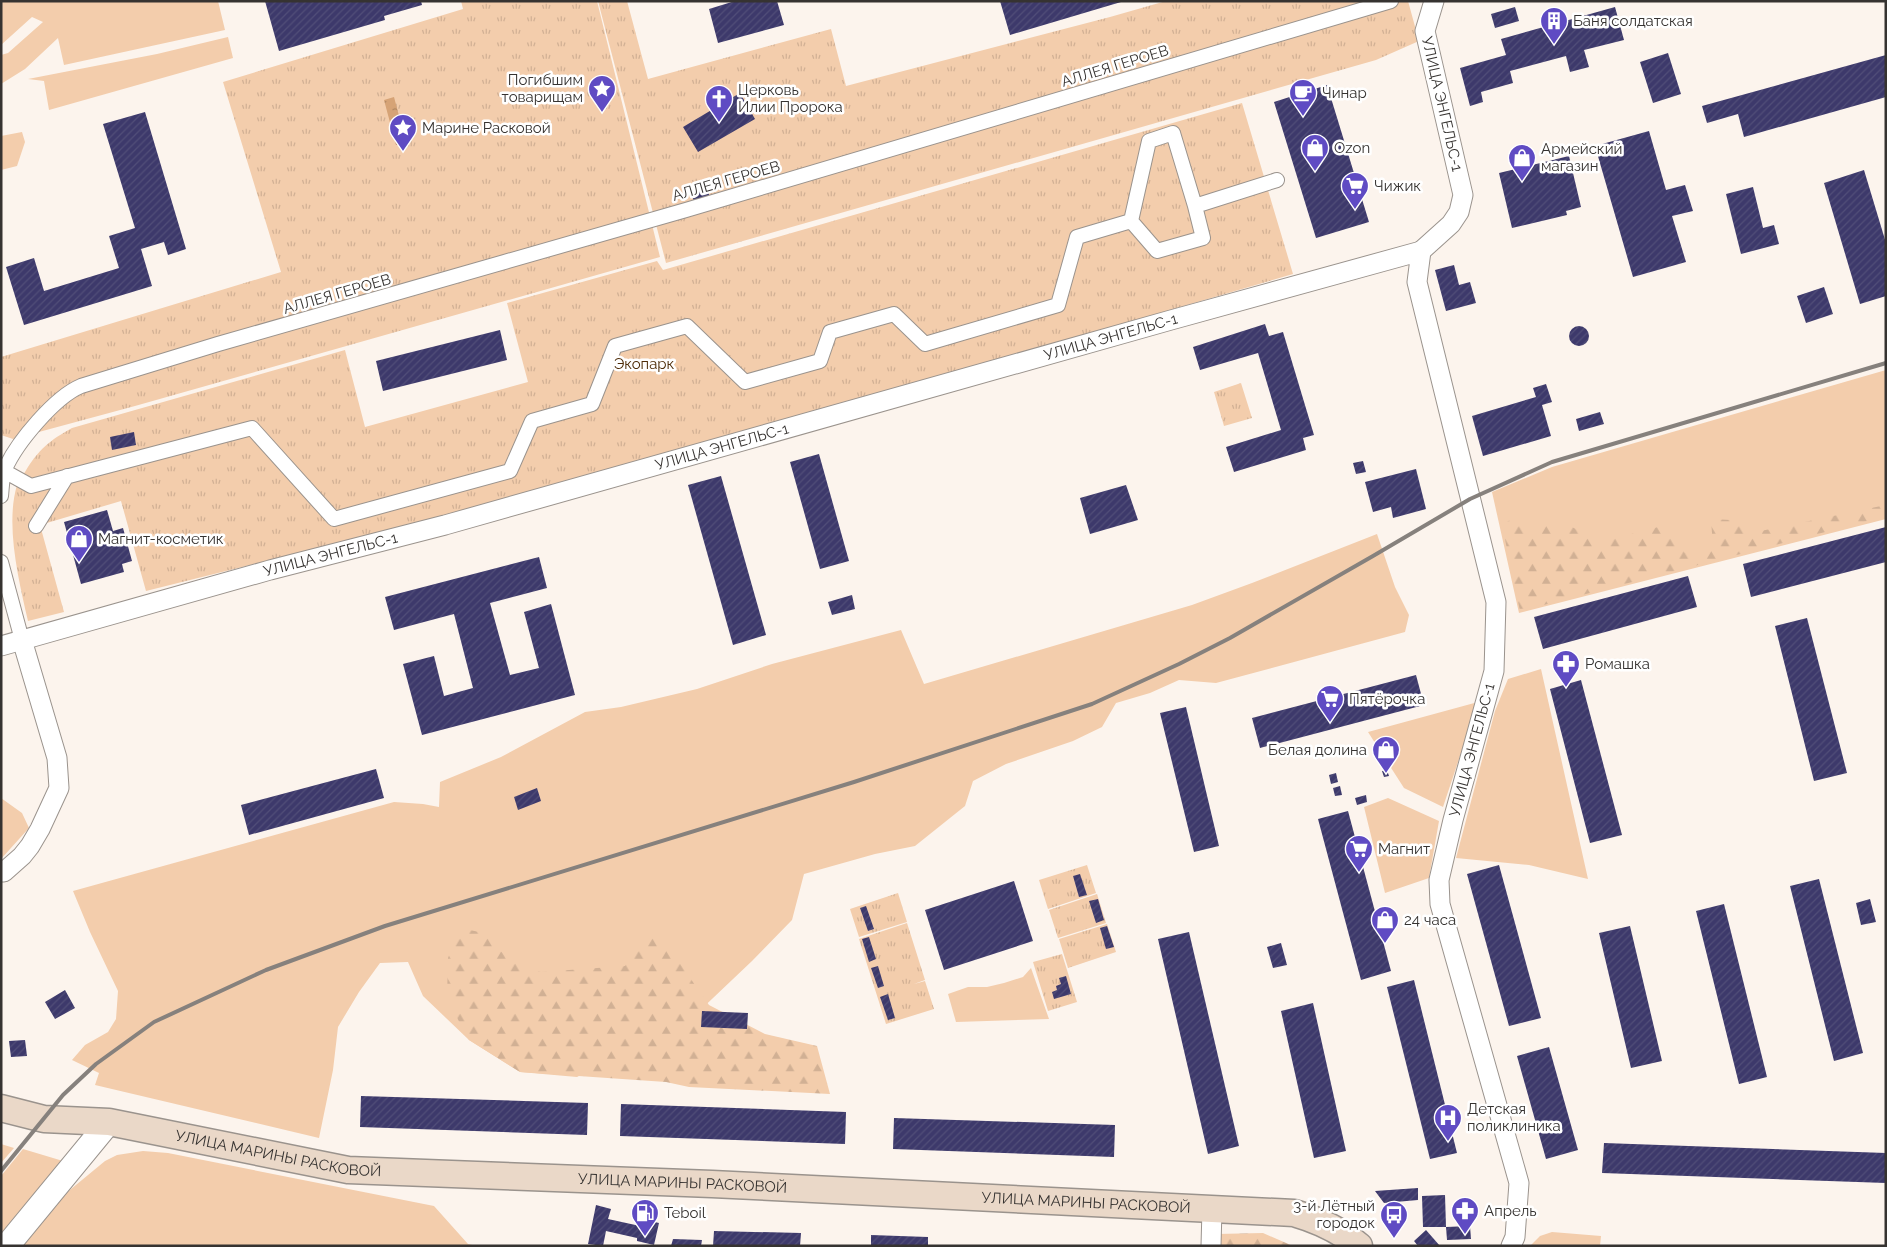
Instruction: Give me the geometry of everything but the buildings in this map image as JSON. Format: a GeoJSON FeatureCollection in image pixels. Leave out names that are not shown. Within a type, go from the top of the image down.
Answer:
{"type":"FeatureCollection","features":[{"type":"Feature","properties":{"kind":"main road","name":"УЛИЦА МАРИНЫ РАСКОВОЙ"},"geometry":{"type":"LineString","coordinates":[[1,1108],[44,1119],[109,1122],[348,1170],[689,1183],[1294,1213],[1333,1227],[1359,1246]]}},
{"type":"Feature","properties":{"kind":"street","name":"АЛЛЕЯ ГЕРОЕВ"},"geometry":{"type":"LineString","coordinates":[[4,471],[12,455],[32,428],[71,390],[218,344],[567,245],[1391,1]]}},
{"type":"Feature","properties":{"kind":"street","name":"УЛИЦА ЭНГЕЛЬС-1"},"geometry":{"type":"LineString","coordinates":[[1,646],[270,570],[454,523],[1127,332],[1421,251],[1451,224],[1459,212],[1463,195],[1425,31],[1434,1]]}},
{"type":"Feature","properties":{"kind":"street"},"geometry":{"type":"LineString","coordinates":[[1173,133],[1203,238],[1157,251],[1131,221],[1149,141],[1173,133]]}},
{"type":"Feature","properties":{"kind":"street"},"geometry":{"type":"LineString","coordinates":[[1195,206],[1277,180]]}},
{"type":"Feature","properties":{"kind":"street"},"geometry":{"type":"LineString","coordinates":[[1,496],[4,471],[31,486],[252,428],[334,519],[510,471],[532,421],[592,404],[615,346],[687,326],[746,382],[820,361],[830,332],[894,314],[925,344],[1058,305],[1077,237],[1131,221]]}},
{"type":"Feature","properties":{"kind":"street","name":"УЛИЦА ЭНГЕЛЬС-1"},"geometry":{"type":"LineString","coordinates":[[1421,251],[1417,282],[1496,602],[1494,671],[1453,820],[1439,880],[1440,904],[1519,1183],[1515,1237],[1511,1246]]}},
{"type":"Feature","properties":{"kind":"street"},"geometry":{"type":"LineString","coordinates":[[36,526],[67,476]]}},
{"type":"Feature","properties":{"kind":"street"},"geometry":{"type":"LineString","coordinates":[[1,562],[57,758],[59,788],[30,846],[22,856],[4,872],[1,872]]}},
{"type":"Feature","properties":{"kind":"street"},"geometry":{"type":"LineString","coordinates":[[7,1246],[109,1122]]}},
{"type":"Feature","properties":{"kind":"street"},"geometry":{"type":"LineString","coordinates":[[1211,1246],[1212,1209]]}},
{"type":"Feature","properties":{"kind":"green space"},"geometry":{"type":"Polygon","coordinates":[[[1,1],[218,1],[225,30],[64,65],[58,38],[25,69],[1,84],[1,55],[8,53],[43,22],[32,17],[1,45],[1,1]]]}},
{"type":"Feature","properties":{"kind":"green space"},"geometry":{"type":"Polygon","coordinates":[[[461,1],[597,1],[660,257],[13,439],[1,435],[1,357],[281,272],[223,82],[463,9],[461,1]]]}},
{"type":"Feature","properties":{"kind":"green space"},"geometry":{"type":"Polygon","coordinates":[[[598,1],[627,1],[648,79],[831,29],[846,86],[1166,1],[1408,1],[1419,41],[1376,60],[666,263],[598,1]]]}},
{"type":"Feature","properties":{"kind":"green space"},"geometry":{"type":"Polygon","coordinates":[[[228,37],[233,58],[49,110],[44,81],[28,79],[157,54],[228,37]]]}},
{"type":"Feature","properties":{"kind":"green space","name":"Экопарк"},"geometry":{"type":"Polygon","coordinates":[[[1242,103],[1293,274],[722,441],[385,531],[146,591],[121,501],[40,525],[64,612],[28,621],[17,571],[13,535],[12,518],[17,485],[40,452],[51,441],[72,428],[345,350],[365,427],[528,382],[507,303],[657,261],[663,270],[1242,103]]]}},
{"type":"Feature","properties":{"kind":"green space"},"geometry":{"type":"Polygon","coordinates":[[[22,132],[25,142],[17,166],[1,170],[1,136],[22,132]]]}},
{"type":"Feature","properties":{"kind":"green space"},"geometry":{"type":"Polygon","coordinates":[[[1886,370],[1886,519],[1519,613],[1492,492],[1552,467],[1886,370]]]}},
{"type":"Feature","properties":{"kind":"green space"},"geometry":{"type":"Polygon","coordinates":[[[1241,383],[1252,418],[1224,426],[1214,392],[1241,383]]]}},
{"type":"Feature","properties":{"kind":"green space"},"geometry":{"type":"Polygon","coordinates":[[[1881,506],[1883,517],[1520,611],[1502,525],[1510,520],[1559,523],[1572,527],[1601,542],[1658,527],[1672,533],[1685,553],[1713,547],[1711,519],[1731,520],[1751,533],[1881,506]]]}},
{"type":"Feature","properties":{"kind":"green space"},"geometry":{"type":"Polygon","coordinates":[[[1377,534],[1395,587],[1409,615],[1405,632],[1216,683],[1179,680],[1150,693],[1116,703],[1102,727],[1073,741],[1006,764],[973,781],[965,806],[915,846],[875,854],[804,874],[792,920],[693,1017],[577,1077],[520,1072],[469,1040],[423,996],[408,962],[380,963],[359,992],[338,1027],[333,1070],[319,1138],[95,1085],[99,1073],[72,1060],[85,1045],[108,1032],[116,1019],[118,991],[73,891],[394,802],[439,807],[440,782],[501,757],[585,712],[621,707],[697,689],[772,664],[901,630],[924,684],[1192,605],[1377,534]]]}},
{"type":"Feature","properties":{"kind":"green space"},"geometry":{"type":"Polygon","coordinates":[[[1541,669],[1588,879],[1529,865],[1456,858],[1495,711],[1508,679],[1541,669]]]}},
{"type":"Feature","properties":{"kind":"green space"},"geometry":{"type":"Polygon","coordinates":[[[1478,702],[1443,807],[1404,788],[1368,732],[1478,702]]]}},
{"type":"Feature","properties":{"kind":"green space"},"geometry":{"type":"Polygon","coordinates":[[[1,798],[22,813],[29,828],[1,859],[1,798]]]}},
{"type":"Feature","properties":{"kind":"green space"},"geometry":{"type":"Polygon","coordinates":[[[1388,798],[1439,821],[1429,878],[1385,893],[1364,807],[1388,798]]]}},
{"type":"Feature","properties":{"kind":"green space"},"geometry":{"type":"Polygon","coordinates":[[[1087,865],[1096,893],[1048,909],[1039,880],[1087,865]]]}},
{"type":"Feature","properties":{"kind":"green space"},"geometry":{"type":"Polygon","coordinates":[[[898,893],[907,922],[859,937],[850,909],[898,893]]]}},
{"type":"Feature","properties":{"kind":"green space"},"geometry":{"type":"Polygon","coordinates":[[[1097,894],[1106,923],[1058,938],[1049,910],[1097,894]]]}},
{"type":"Feature","properties":{"kind":"green space"},"geometry":{"type":"Polygon","coordinates":[[[907,923],[925,980],[914,984],[925,981],[934,1009],[886,1024],[859,939],[907,923]]]}},
{"type":"Feature","properties":{"kind":"green space"},"geometry":{"type":"Polygon","coordinates":[[[1107,924],[1116,952],[1068,968],[1059,939],[1107,924]]]}},
{"type":"Feature","properties":{"kind":"green space"},"geometry":{"type":"Polygon","coordinates":[[[653,925],[709,1005],[765,1034],[817,1046],[830,1094],[689,1087],[666,1082],[520,1072],[469,1040],[447,999],[448,958],[460,928],[484,933],[510,961],[541,972],[625,966],[653,925]]]}},
{"type":"Feature","properties":{"kind":"green space"},"geometry":{"type":"Polygon","coordinates":[[[1062,954],[1077,1002],[1048,1011],[1033,962],[1062,954]]]}},
{"type":"Feature","properties":{"kind":"green space"},"geometry":{"type":"Polygon","coordinates":[[[1031,968],[1049,1019],[956,1022],[948,994],[968,987],[987,987],[1004,983],[1023,977],[1031,968]]]}},
{"type":"Feature","properties":{"kind":"green space"},"geometry":{"type":"Polygon","coordinates":[[[1,1144],[14,1148],[1,1163],[1,1144]]]}},
{"type":"Feature","properties":{"kind":"green space"},"geometry":{"type":"Polygon","coordinates":[[[23,1149],[63,1161],[1,1236],[1,1176],[23,1149]]]}},
{"type":"Feature","properties":{"kind":"green space"},"geometry":{"type":"Polygon","coordinates":[[[143,1151],[168,1153],[434,1206],[468,1244],[477,1246],[21,1246],[65,1194],[105,1161],[117,1155],[143,1151]]]}},
{"type":"Feature","properties":{"kind":"green space"},"geometry":{"type":"Polygon","coordinates":[[[1552,1232],[1601,1236],[1600,1246],[1530,1246],[1540,1236],[1552,1232]]]}},
{"type":"Feature","properties":{"kind":"green space"},"geometry":{"type":"Polygon","coordinates":[[[1263,1233],[1293,1246],[1216,1246],[1216,1234],[1263,1233]]]}},
{"type":"Feature","properties":{"kind":"water"},"geometry":{"type":"Polygon","coordinates":[[[394,97],[406,142],[396,145],[384,100],[394,97]]]}},
{"type":"Feature","properties":{"kind":"railway"},"geometry":{"type":"LineString","coordinates":[[1,1171],[63,1095],[96,1064],[154,1022],[266,970],[385,926],[854,782],[1092,704],[1230,638],[1470,499],[1552,462],[1886,363]]}},
{"type":"Feature","properties":{"kind":"place","name":"Баня солдатская"},"geometry":{"type":"Point","coordinates":[1554,45]}},
{"type":"Feature","properties":{"kind":"place","name":"Погибшим товарищам"},"geometry":{"type":"Point","coordinates":[602,113]}},
{"type":"Feature","properties":{"kind":"place","name":"Чинар"},"geometry":{"type":"Point","coordinates":[1303,117]}},
{"type":"Feature","properties":{"kind":"place","name":"Церковь Илии Пророка"},"geometry":{"type":"Point","coordinates":[719,123]}},
{"type":"Feature","properties":{"kind":"place","name":"Марине Расковой"},"geometry":{"type":"Point","coordinates":[403,152]}},
{"type":"Feature","properties":{"kind":"place","name":"Ozon"},"geometry":{"type":"Point","coordinates":[1315,172]}},
{"type":"Feature","properties":{"kind":"place","name":"Армейский магазин"},"geometry":{"type":"Point","coordinates":[1522,182]}},
{"type":"Feature","properties":{"kind":"place","name":"Чижик"},"geometry":{"type":"Point","coordinates":[1355,210]}},
{"type":"Feature","properties":{"kind":"place","name":"Магнит-косметик"},"geometry":{"type":"Point","coordinates":[79,563]}},
{"type":"Feature","properties":{"kind":"place","name":"Ромашка"},"geometry":{"type":"Point","coordinates":[1566,688]}},
{"type":"Feature","properties":{"kind":"place","name":"Пятёрочка"},"geometry":{"type":"Point","coordinates":[1330,723]}},
{"type":"Feature","properties":{"kind":"place","name":"Белая долина"},"geometry":{"type":"Point","coordinates":[1386,774]}},
{"type":"Feature","properties":{"kind":"place","name":"Магнит"},"geometry":{"type":"Point","coordinates":[1359,873]}},
{"type":"Feature","properties":{"kind":"place","name":"24 часа"},"geometry":{"type":"Point","coordinates":[1385,944]}},
{"type":"Feature","properties":{"kind":"place","name":"Детская поликлиника"},"geometry":{"type":"Point","coordinates":[1448,1142]}},
{"type":"Feature","properties":{"kind":"place","name":"Апрель"},"geometry":{"type":"Point","coordinates":[1465,1235]}},
{"type":"Feature","properties":{"kind":"place","name":"Teboil"},"geometry":{"type":"Point","coordinates":[645,1237]}},
{"type":"Feature","properties":{"kind":"place","name":"3-й Лётный городок"},"geometry":{"type":"Point","coordinates":[1394,1239]}}]}
